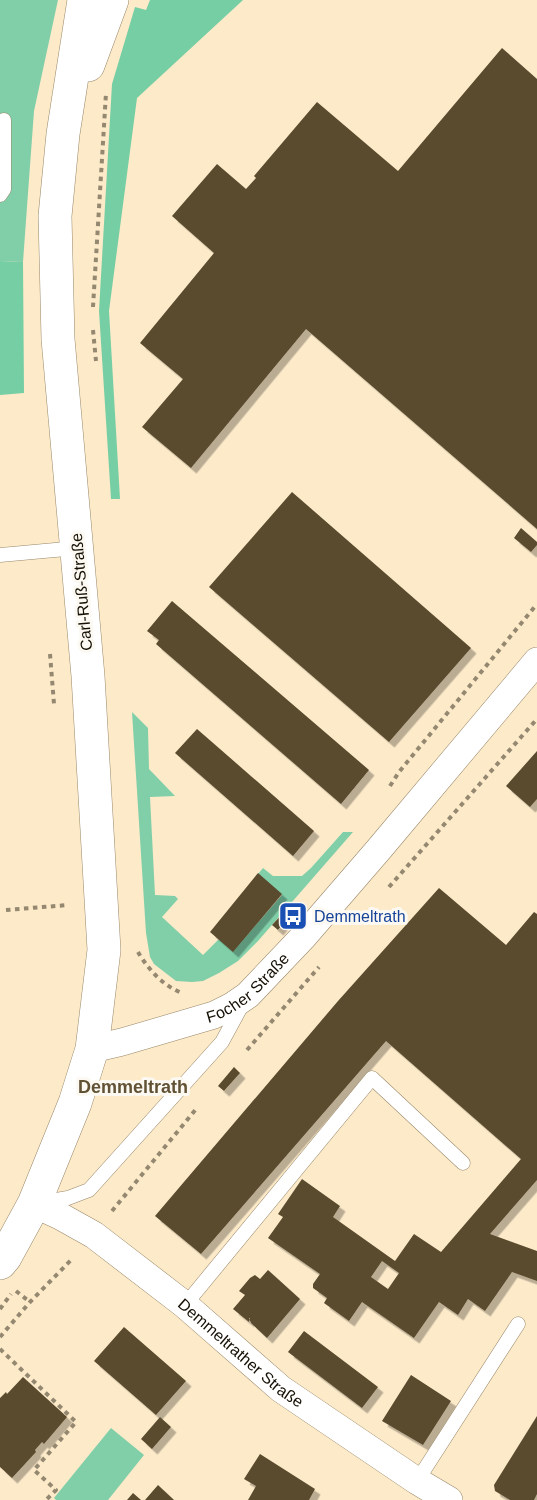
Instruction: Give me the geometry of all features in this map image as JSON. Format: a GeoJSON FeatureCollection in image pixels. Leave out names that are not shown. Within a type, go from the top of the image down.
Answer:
{"type":"FeatureCollection","features":[{"type":"Feature","properties":{"kind":"main road","name":"Carl-Ruß-Straße"},"geometry":{"type":"LineString","coordinates":[[84,0],[63,134],[55,216],[58,339],[88,676],[104,950],[92,1049]]}},
{"type":"Feature","properties":{"kind":"main road","name":"Carl-Ruß-Straße"},"geometry":{"type":"LineString","coordinates":[[63,134],[112,0]]}},
{"type":"Feature","properties":{"kind":"main road"},"geometry":{"type":"LineString","coordinates":[[7,1276],[5,1257],[34,1204],[75,1103],[92,1049]]}},
{"type":"Feature","properties":{"kind":"street","name":"Focher Straße"},"geometry":{"type":"LineString","coordinates":[[92,1049],[214,1015],[248,995],[304,936],[537,661]]}},
{"type":"Feature","properties":{"kind":"street","name":"Demmeltrather Straße"},"geometry":{"type":"LineString","coordinates":[[34,1204],[94,1235],[185,1305],[281,1389],[449,1500]]}},
{"type":"Feature","properties":{"kind":"lane"},"geometry":{"type":"LineString","coordinates":[[0,195],[4,189],[4,120]]}},
{"type":"Feature","properties":{"kind":"lane"},"geometry":{"type":"LineString","coordinates":[[0,555],[77,548]]}},
{"type":"Feature","properties":{"kind":"lane"},"geometry":{"type":"LineString","coordinates":[[34,1204],[68,1198],[89,1190],[222,1042],[248,995]]}},
{"type":"Feature","properties":{"kind":"lane"},"geometry":{"type":"LineString","coordinates":[[185,1305],[372,1078],[463,1163]]}},
{"type":"Feature","properties":{"kind":"lane"},"geometry":{"type":"LineString","coordinates":[[417,1481],[518,1324]]}},
{"type":"Feature","properties":{"kind":"path"},"geometry":{"type":"LineString","coordinates":[[92,314],[107,85]]}},
{"type":"Feature","properties":{"kind":"path"},"geometry":{"type":"LineString","coordinates":[[93,326],[96,361]]}},
{"type":"Feature","properties":{"kind":"path"},"geometry":{"type":"LineString","coordinates":[[389,788],[399,772],[537,604]]}},
{"type":"Feature","properties":{"kind":"path"},"geometry":{"type":"LineString","coordinates":[[382,895],[537,719]]}},
{"type":"Feature","properties":{"kind":"path"},"geometry":{"type":"LineString","coordinates":[[6,910],[68,905]]}},
{"type":"Feature","properties":{"kind":"path"},"geometry":{"type":"LineString","coordinates":[[137,944],[138,951],[148,968],[178,991],[187,994]]}},
{"type":"Feature","properties":{"kind":"path"},"geometry":{"type":"LineString","coordinates":[[244,1053],[320,966]]}},
{"type":"Feature","properties":{"kind":"path"},"geometry":{"type":"LineString","coordinates":[[0,1337],[94,1235],[200,1105]]}},
{"type":"Feature","properties":{"kind":"path"},"geometry":{"type":"LineString","coordinates":[[0,1309],[7,1276]]}},
{"type":"Feature","properties":{"kind":"path"},"geometry":{"type":"LineString","coordinates":[[0,1349],[76,1422],[34,1470],[56,1490],[46,1500]]}},
{"type":"Feature","properties":{"kind":"green space"},"geometry":{"type":"Polygon","coordinates":[[[0,0],[58,0],[34,111],[23,262],[0,261],[0,0]]]}},
{"type":"Feature","properties":{"kind":"green space"},"geometry":{"type":"Polygon","coordinates":[[[150,0],[243,0],[137,98],[109,311],[120,499],[111,499],[99,311],[112,84],[135,7],[146,10],[150,0]]]}},
{"type":"Feature","properties":{"kind":"green space"},"geometry":{"type":"Polygon","coordinates":[[[0,261],[23,262],[24,393],[0,395],[0,261]]]}},
{"type":"Feature","properties":{"kind":"green space"},"geometry":{"type":"Polygon","coordinates":[[[132,712],[148,728],[149,769],[175,796],[150,797],[155,895],[175,896],[178,899],[162,917],[203,955],[219,939],[233,951],[282,895],[258,874],[263,868],[273,876],[302,876],[343,832],[353,832],[238,961],[203,981],[176,981],[154,964],[150,957],[146,933],[132,712]]]}},
{"type":"Feature","properties":{"kind":"green space"},"geometry":{"type":"Polygon","coordinates":[[[111,1428],[144,1455],[108,1500],[56,1500],[54,1498],[111,1428]]]}},
{"type":"Feature","properties":{"kind":"building"},"geometry":{"type":"Polygon","coordinates":[[[502,48],[537,79],[537,529],[306,329],[191,468],[142,427],[183,379],[140,343],[214,253],[172,216],[217,164],[246,189],[256,178],[254,176],[317,102],[398,171],[502,48]]]}},
{"type":"Feature","properties":{"kind":"building"},"geometry":{"type":"Polygon","coordinates":[[[292,492],[471,648],[389,742],[209,587],[292,492]]]}},
{"type":"Feature","properties":{"kind":"building"},"geometry":{"type":"Polygon","coordinates":[[[521,528],[537,542],[531,552],[514,538],[521,528]]]}},
{"type":"Feature","properties":{"kind":"building"},"geometry":{"type":"Polygon","coordinates":[[[172,601],[369,770],[341,804],[156,644],[159,640],[147,631],[172,601]]]}},
{"type":"Feature","properties":{"kind":"building"},"geometry":{"type":"Polygon","coordinates":[[[197,729],[314,831],[293,856],[175,753],[197,729]]]}},
{"type":"Feature","properties":{"kind":"building"},"geometry":{"type":"Polygon","coordinates":[[[537,751],[537,799],[530,807],[506,786],[537,751]]]}},
{"type":"Feature","properties":{"kind":"building"},"geometry":{"type":"Polygon","coordinates":[[[258,873],[282,894],[233,952],[210,932],[258,873]]]}},
{"type":"Feature","properties":{"kind":"building"},"geometry":{"type":"Polygon","coordinates":[[[439,888],[506,945],[534,912],[537,914],[537,1180],[490,1234],[537,1251],[537,1281],[512,1272],[485,1311],[468,1299],[458,1315],[439,1302],[414,1338],[362,1302],[349,1321],[324,1303],[327,1298],[313,1288],[320,1274],[268,1238],[283,1217],[278,1214],[302,1179],[340,1206],[333,1217],[395,1261],[414,1234],[441,1252],[521,1159],[386,1041],[201,1254],[155,1216],[338,1001],[439,888]],[[382,1261],[371,1277],[388,1289],[399,1273],[382,1261]]]}},
{"type":"Feature","properties":{"kind":"building"},"geometry":{"type":"Polygon","coordinates":[[[285,911],[290,915],[278,930],[272,925],[285,911]]]}},
{"type":"Feature","properties":{"kind":"building"},"geometry":{"type":"Polygon","coordinates":[[[234,1067],[240,1073],[224,1091],[218,1086],[234,1067]]]}},
{"type":"Feature","properties":{"kind":"building"},"geometry":{"type":"Polygon","coordinates":[[[268,1270],[300,1299],[267,1338],[249,1320],[249,1322],[233,1309],[245,1295],[239,1291],[255,1275],[260,1279],[268,1270]]]}},
{"type":"Feature","properties":{"kind":"building"},"geometry":{"type":"Polygon","coordinates":[[[124,1327],[186,1381],[156,1415],[94,1361],[124,1327]]]}},
{"type":"Feature","properties":{"kind":"building"},"geometry":{"type":"Polygon","coordinates":[[[304,1331],[378,1387],[362,1408],[288,1352],[304,1331]]]}},
{"type":"Feature","properties":{"kind":"building"},"geometry":{"type":"Polygon","coordinates":[[[411,1375],[451,1401],[423,1445],[382,1421],[411,1375]]]}},
{"type":"Feature","properties":{"kind":"building"},"geometry":{"type":"Polygon","coordinates":[[[23,1377],[67,1417],[44,1444],[42,1442],[12,1478],[0,1467],[0,1398],[23,1377]]]}},
{"type":"Feature","properties":{"kind":"building"},"geometry":{"type":"Polygon","coordinates":[[[537,1416],[537,1494],[534,1500],[510,1500],[495,1491],[494,1485],[537,1416]]]}},
{"type":"Feature","properties":{"kind":"building"},"geometry":{"type":"Polygon","coordinates":[[[160,1417],[171,1427],[152,1449],[141,1439],[160,1417]]]}},
{"type":"Feature","properties":{"kind":"building"},"geometry":{"type":"Polygon","coordinates":[[[260,1454],[315,1489],[309,1500],[248,1500],[256,1486],[244,1479],[260,1454]]]}},
{"type":"Feature","properties":{"kind":"building"},"geometry":{"type":"Polygon","coordinates":[[[158,1485],[174,1500],[145,1500],[158,1485]]]}},
{"type":"Feature","properties":{"kind":"building"},"geometry":{"type":"Polygon","coordinates":[[[133,1493],[141,1500],[127,1500],[133,1493]]]}},
{"type":"Feature","properties":{"kind":"place","name":"Demmeltrath"},"geometry":{"type":"Point","coordinates":[293,916]}},
{"type":"Feature","properties":{"kind":"district","name":"Demmeltrath"},"geometry":{"type":"Point","coordinates":[133,1087]}}]}
